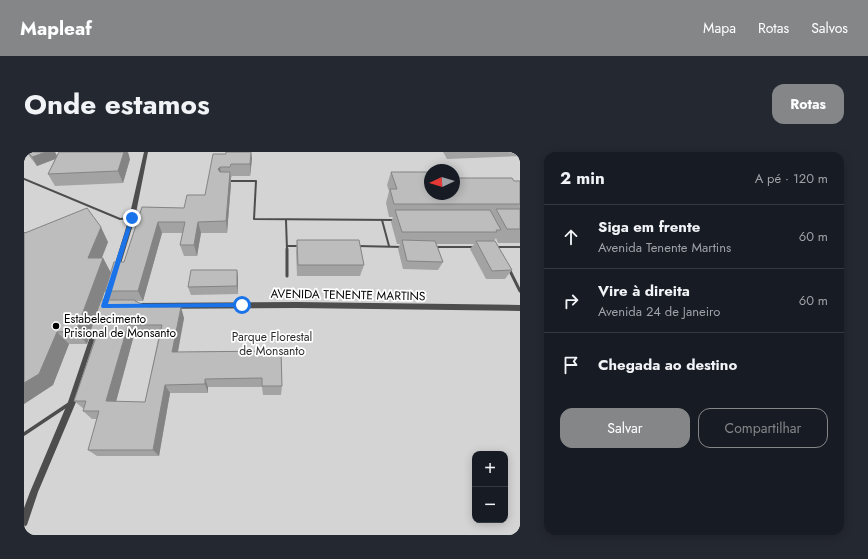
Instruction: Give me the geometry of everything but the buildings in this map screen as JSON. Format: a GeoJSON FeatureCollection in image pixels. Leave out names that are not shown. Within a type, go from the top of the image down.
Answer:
{"type":"FeatureCollection","features":[{"type":"Feature","properties":{"kind":"street"},"geometry":{"type":"LineString","coordinates":[[114,276],[132,218],[146,152]]}},
{"type":"Feature","properties":{"kind":"street","name":"AVENIDA TENENTE MARTINS"},"geometry":{"type":"LineString","coordinates":[[130,306],[297,305],[520,308]]}},
{"type":"Feature","properties":{"kind":"street"},"geometry":{"type":"LineString","coordinates":[[24,522],[34,492],[72,402],[98,324]]}},
{"type":"Feature","properties":{"kind":"lane"},"geometry":{"type":"LineString","coordinates":[[24,179],[120,219],[132,218]]}},
{"type":"Feature","properties":{"kind":"lane"},"geometry":{"type":"LineString","coordinates":[[222,181],[256,181],[254,219],[398,220]]}},
{"type":"Feature","properties":{"kind":"lane"},"geometry":{"type":"LineString","coordinates":[[286,220],[288,276]]}},
{"type":"Feature","properties":{"kind":"lane"},"geometry":{"type":"LineString","coordinates":[[382,220],[389,246]]}},
{"type":"Feature","properties":{"kind":"lane"},"geometry":{"type":"LineString","coordinates":[[494,240],[501,254]]}},
{"type":"Feature","properties":{"kind":"lane"},"geometry":{"type":"LineString","coordinates":[[287,246],[303,246]]}},
{"type":"Feature","properties":{"kind":"lane"},"geometry":{"type":"LineString","coordinates":[[350,246],[405,247]]}},
{"type":"Feature","properties":{"kind":"lane"},"geometry":{"type":"LineString","coordinates":[[428,247],[482,247]]}},
{"type":"Feature","properties":{"kind":"lane"},"geometry":{"type":"LineString","coordinates":[[490,247],[520,247]]}},
{"type":"Feature","properties":{"kind":"lane"},"geometry":{"type":"LineString","coordinates":[[508,268],[520,290]]}},
{"type":"Feature","properties":{"kind":"lane"},"geometry":{"type":"LineString","coordinates":[[24,434],[72,402]]}},
{"type":"Feature","properties":{"kind":"green space","name":"Parque Florestal de Monsanto"},"geometry":{"type":"Polygon","coordinates":[[[24,152],[520,152],[520,535],[24,535],[24,152]]]}},
{"type":"Feature","properties":{"kind":"place","name":"Estabelecimento Prisional de Monsanto"},"geometry":{"type":"Point","coordinates":[56,326]}},
{"type":"Feature","properties":{"kind":"route"},"geometry":{"type":"LineString","coordinates":[[132,218],[104,306],[242,305]]}}]}
